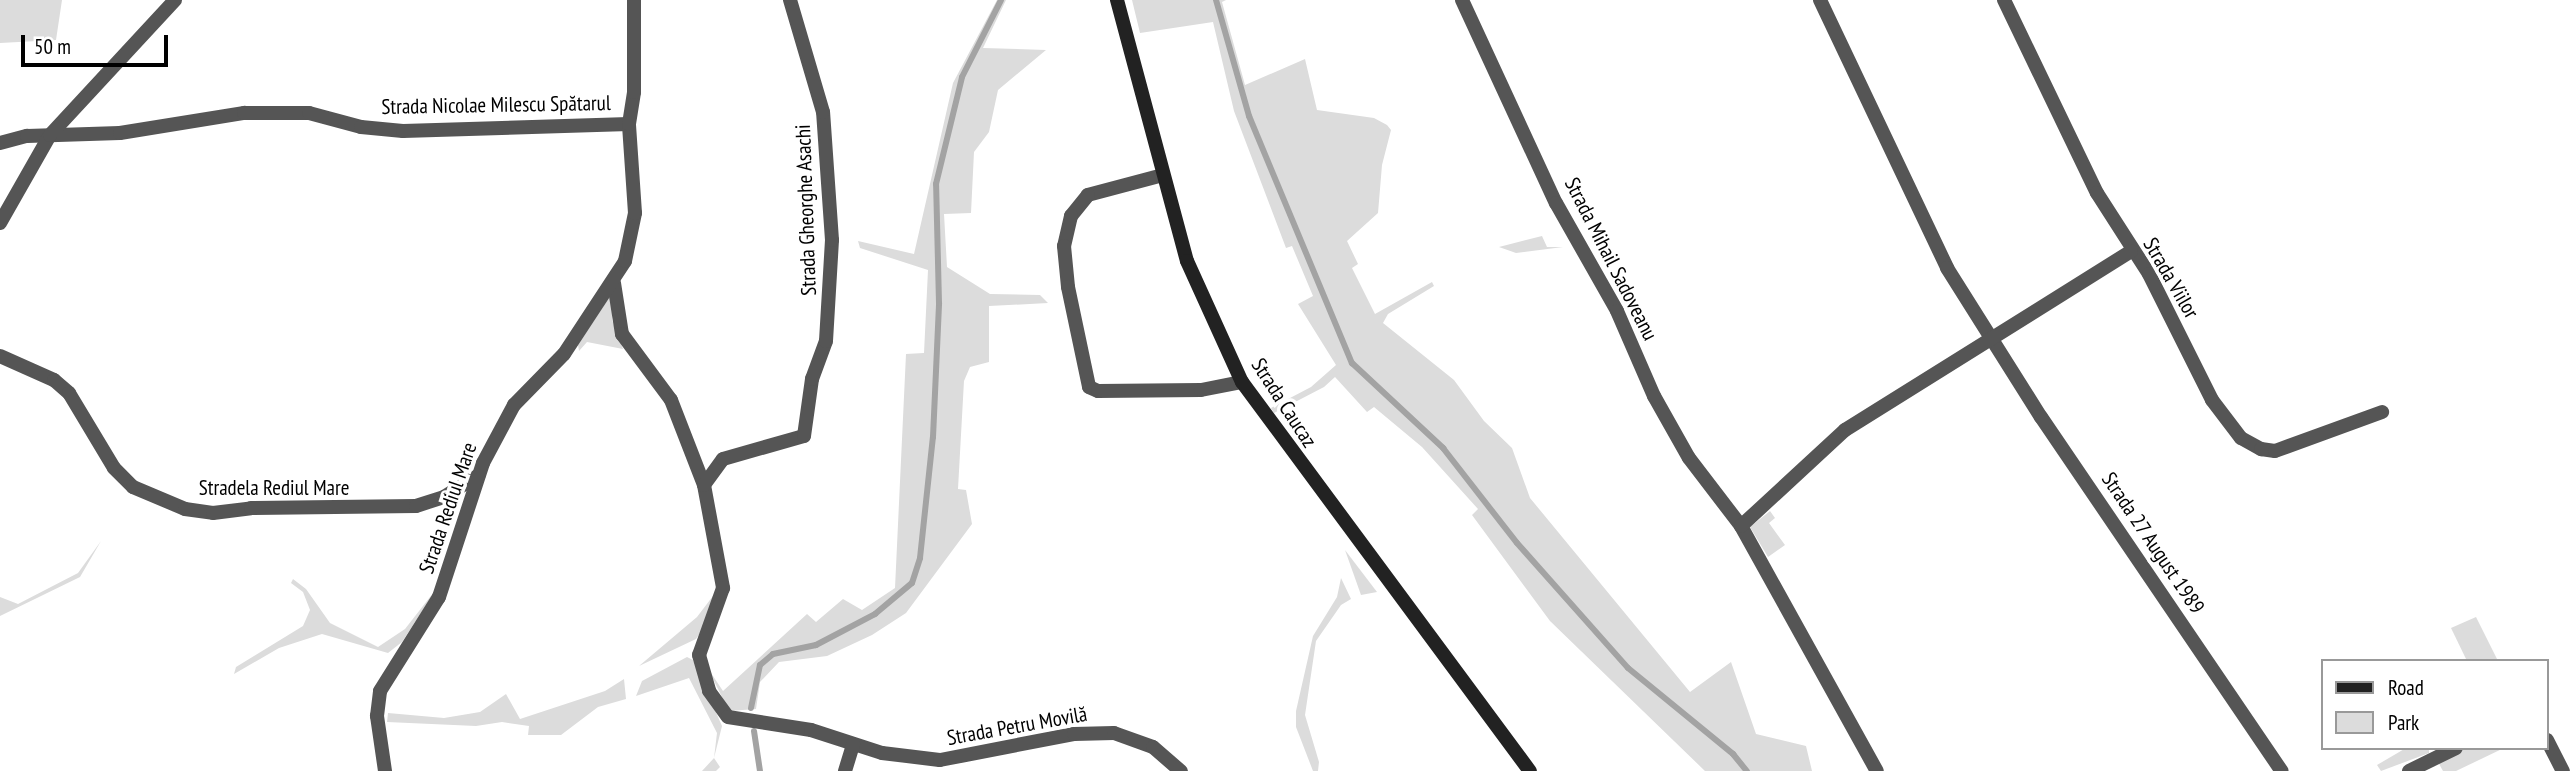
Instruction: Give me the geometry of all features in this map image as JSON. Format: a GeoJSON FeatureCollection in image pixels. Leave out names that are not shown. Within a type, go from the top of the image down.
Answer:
{"type":"FeatureCollection","features":[{"type":"Feature","properties":{"kind":"street"},"geometry":{"type":"LineString","coordinates":[[0,223],[50,135],[175,0]]}},
{"type":"Feature","properties":{"kind":"street","name":"Strada Rediul Mare"},"geometry":{"type":"LineString","coordinates":[[385,771],[377,716],[380,691],[439,597],[479,475],[514,405],[564,354],[614,282],[633,234],[635,197],[629,124],[634,92],[634,0]]}},
{"type":"Feature","properties":{"kind":"street","name":"Strada Gheorghe Asachi"},"geometry":{"type":"LineString","coordinates":[[704,485],[723,459],[804,436],[812,379],[826,341],[832,240],[825,125],[790,0]]}},
{"type":"Feature","properties":{"kind":"street","name":"Strada Caucaz"},"geometry":{"type":"LineString","coordinates":[[1117,0],[1187,261],[1242,382],[1530,771]]}},
{"type":"Feature","properties":{"kind":"street","name":"Strada Mihail Sadoveanu"},"geometry":{"type":"LineString","coordinates":[[1462,0],[1556,203],[1617,311],[1654,396],[1689,458],[1741,526],[1877,771]]}},
{"type":"Feature","properties":{"kind":"street","name":"Strada 27 August 1989"},"geometry":{"type":"LineString","coordinates":[[1820,0],[1908,194],[1990,339],[2282,771]]}},
{"type":"Feature","properties":{"kind":"street","name":"Strada Viilor"},"geometry":{"type":"LineString","coordinates":[[2004,0],[2096,193],[2131,251],[2149,274],[2223,418],[2251,445],[2284,448],[2382,412]]}},
{"type":"Feature","properties":{"kind":"street","name":"Strada Nicolae Milescu Spătarul"},"geometry":{"type":"LineString","coordinates":[[0,143],[50,135],[120,133],[244,113],[309,113],[361,127],[402,131],[629,124]]}},
{"type":"Feature","properties":{"kind":"street"},"geometry":{"type":"LineString","coordinates":[[1163,175],[1088,195],[1071,216],[1064,246],[1068,287],[1089,387],[1098,391],[1201,390],[1242,382]]}},
{"type":"Feature","properties":{"kind":"street"},"geometry":{"type":"LineString","coordinates":[[1741,526],[1845,430],[2131,251]]}},
{"type":"Feature","properties":{"kind":"street"},"geometry":{"type":"LineString","coordinates":[[614,282],[622,334],[671,400],[704,485]]}},
{"type":"Feature","properties":{"kind":"street","name":"Stradela Rediul Mare"},"geometry":{"type":"LineString","coordinates":[[0,356],[54,380],[69,393],[120,476],[133,487],[185,509],[212,513],[251,508],[416,506],[444,497],[479,475]]}},
{"type":"Feature","properties":{"kind":"street","name":"Strada Petru Movilă"},"geometry":{"type":"LineString","coordinates":[[704,485],[723,588],[699,655],[709,691],[728,717],[811,730],[901,757],[940,760],[1101,732],[1134,737],[1181,771]]}},
{"type":"Feature","properties":{"kind":"street"},"geometry":{"type":"LineString","coordinates":[[845,771],[853,744]]}},
{"type":"Feature","properties":{"kind":"street"},"geometry":{"type":"LineString","coordinates":[[2549,744],[2563,771]]}},
{"type":"Feature","properties":{"kind":"street"},"geometry":{"type":"LineString","coordinates":[[2409,771],[2452,750]]}},
{"type":"Feature","properties":{"kind":"green space"},"geometry":{"type":"Polygon","coordinates":[[[0,0],[62,0],[56,40],[0,43],[0,0]]]}},
{"type":"Feature","properties":{"kind":"green space"},"geometry":{"type":"Polygon","coordinates":[[[997,0],[1006,0],[983,48],[1046,50],[998,90],[989,132],[974,152],[971,213],[944,214],[947,267],[990,294],[1040,295],[1048,303],[989,306],[989,362],[970,367],[964,381],[958,489],[966,490],[972,524],[906,613],[872,635],[827,656],[779,662],[760,682],[756,709],[729,711],[707,667],[723,691],[807,614],[816,622],[843,599],[862,610],[895,588],[906,354],[924,353],[928,270],[860,248],[858,241],[914,254],[953,83],[997,0]]]}},
{"type":"Feature","properties":{"kind":"green space"},"geometry":{"type":"Polygon","coordinates":[[[1132,0],[1226,0],[1222,2],[1245,85],[1305,59],[1317,110],[1374,118],[1387,125],[1391,130],[1382,165],[1378,213],[1347,241],[1358,264],[1352,268],[1375,314],[1432,282],[1434,286],[1388,314],[1383,323],[1454,380],[1484,421],[1512,448],[1530,498],[1690,692],[1731,662],[1756,734],[1806,746],[1812,771],[1705,771],[1550,621],[1472,515],[1478,509],[1422,447],[1374,407],[1367,412],[1335,377],[1324,387],[1274,413],[1271,408],[1311,387],[1336,365],[1298,304],[1313,296],[1292,246],[1286,248],[1234,111],[1213,22],[1140,33],[1132,0]]]}},
{"type":"Feature","properties":{"kind":"green space"},"geometry":{"type":"Polygon","coordinates":[[[1542,236],[1547,247],[1563,247],[1516,253],[1499,247],[1542,236]]]}},
{"type":"Feature","properties":{"kind":"green space"},"geometry":{"type":"Polygon","coordinates":[[[612,293],[612,320],[623,349],[587,342],[579,351],[578,345],[612,293]]]}},
{"type":"Feature","properties":{"kind":"green space"},"geometry":{"type":"Polygon","coordinates":[[[1770,511],[1775,518],[1769,523],[1785,545],[1768,557],[1750,527],[1770,511]]]}},
{"type":"Feature","properties":{"kind":"green space"},"geometry":{"type":"Polygon","coordinates":[[[101,541],[80,577],[0,616],[0,597],[18,604],[78,573],[101,541]]]}},
{"type":"Feature","properties":{"kind":"green space"},"geometry":{"type":"Polygon","coordinates":[[[1345,550],[1377,592],[1361,595],[1345,550]]]}},
{"type":"Feature","properties":{"kind":"green space"},"geometry":{"type":"Polygon","coordinates":[[[1341,578],[1351,599],[1341,605],[1316,641],[1305,715],[1319,762],[1318,771],[1313,771],[1296,727],[1296,711],[1313,636],[1337,597],[1341,578]]]}},
{"type":"Feature","properties":{"kind":"green space"},"geometry":{"type":"Polygon","coordinates":[[[293,579],[306,589],[330,623],[378,647],[405,629],[437,588],[402,642],[388,653],[322,634],[279,648],[234,674],[236,667],[303,626],[310,610],[303,592],[291,583],[293,579]]]}},
{"type":"Feature","properties":{"kind":"green space"},"geometry":{"type":"Polygon","coordinates":[[[719,588],[710,619],[696,639],[639,666],[697,617],[719,588]]]}},
{"type":"Feature","properties":{"kind":"green space"},"geometry":{"type":"Polygon","coordinates":[[[2476,617],[2497,659],[2466,659],[2451,628],[2476,617]]]}},
{"type":"Feature","properties":{"kind":"green space"},"geometry":{"type":"Polygon","coordinates":[[[687,657],[693,660],[722,726],[714,758],[717,733],[689,678],[636,696],[642,681],[687,657]]]}},
{"type":"Feature","properties":{"kind":"green space"},"geometry":{"type":"Polygon","coordinates":[[[624,679],[626,699],[598,707],[561,735],[528,735],[529,726],[502,722],[476,726],[387,722],[388,713],[444,718],[480,712],[506,694],[520,719],[605,691],[624,679]]]}},
{"type":"Feature","properties":{"kind":"green space"},"geometry":{"type":"Polygon","coordinates":[[[2403,750],[2429,750],[2429,753],[2381,771],[2377,765],[2403,750]]]}},
{"type":"Feature","properties":{"kind":"green space"},"geometry":{"type":"Polygon","coordinates":[[[2463,750],[2500,750],[2456,771],[2443,771],[2438,762],[2463,750]]]}},
{"type":"Feature","properties":{"kind":"green space"},"geometry":{"type":"Polygon","coordinates":[[[714,758],[720,767],[716,771],[702,771],[714,758]]]}},
{"type":"Feature","properties":{"kind":"waterway"},"geometry":{"type":"LineString","coordinates":[[751,708],[760,665],[773,654],[816,645],[875,614],[912,583],[920,558],[933,437],[939,303],[936,184],[962,77],[1001,0]]}},
{"type":"Feature","properties":{"kind":"waterway"},"geometry":{"type":"LineString","coordinates":[[1216,0],[1249,116],[1352,363],[1443,448],[1517,543],[1628,668],[1733,754],[1747,771]]}},
{"type":"Feature","properties":{"kind":"waterway"},"geometry":{"type":"LineString","coordinates":[[754,731],[760,771]]}}]}
